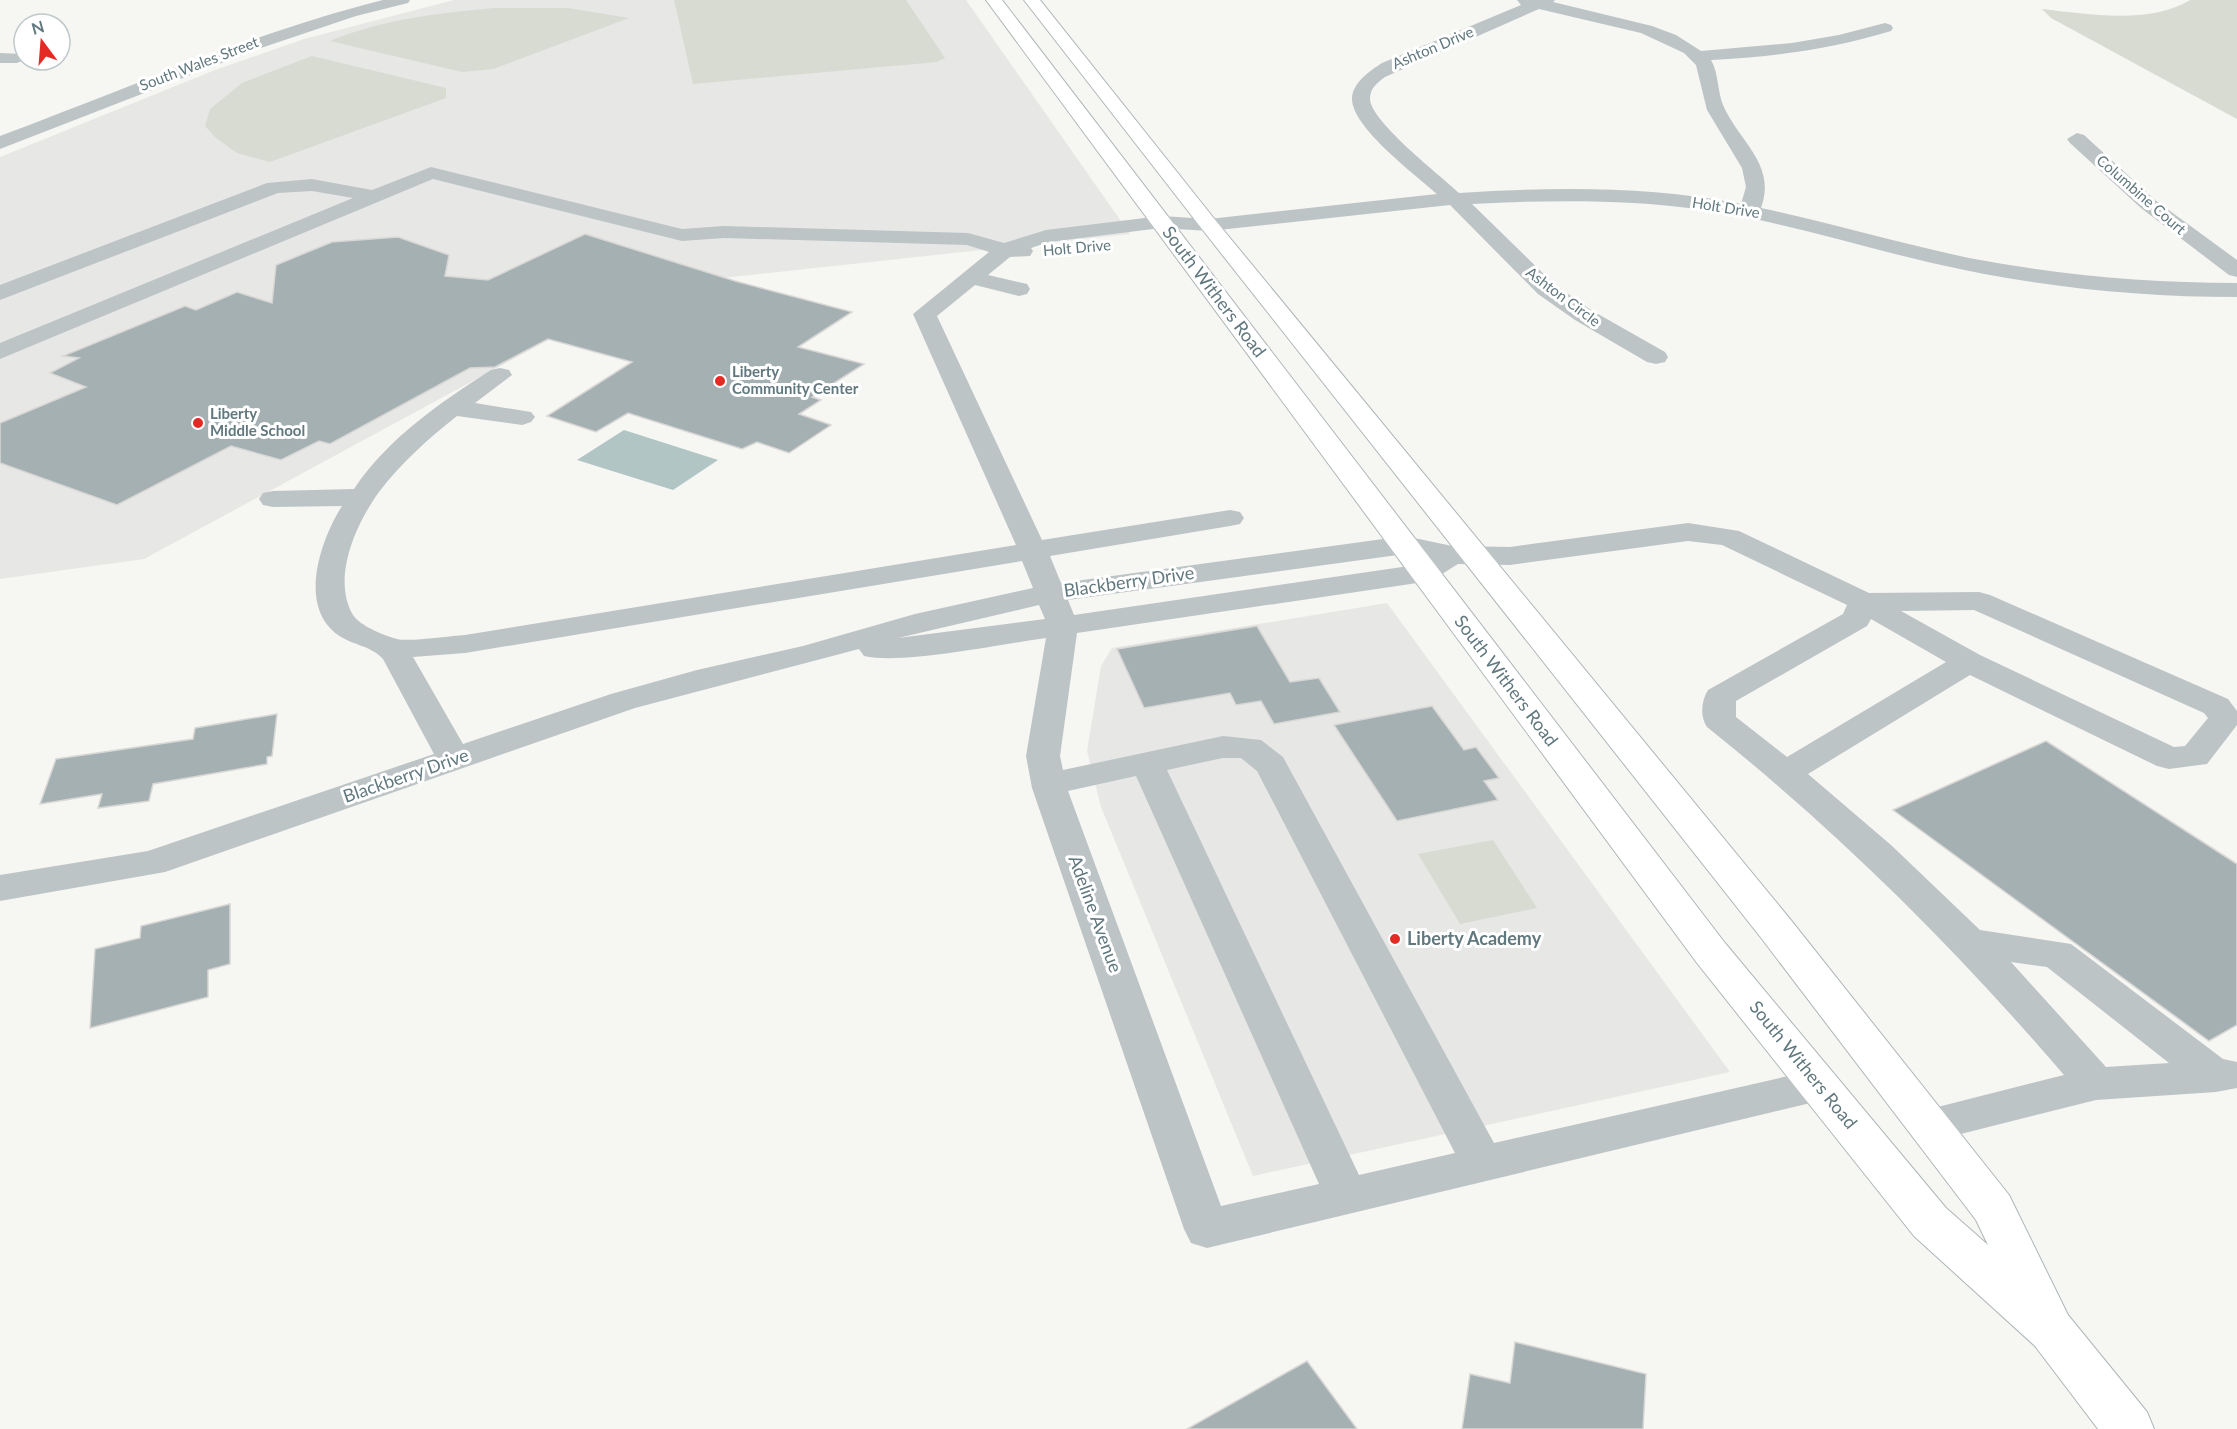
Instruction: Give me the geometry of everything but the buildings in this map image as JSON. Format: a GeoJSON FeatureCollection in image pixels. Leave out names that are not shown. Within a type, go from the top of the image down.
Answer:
{"type":"FeatureCollection","features":[{"type":"Feature","properties":{"kind":"main road","name":"South Withers Road"},"geometry":{"type":"LineString","coordinates":[[994,0],[1711,953],[1930,1222],[2052,1331],[2129,1429]]}},
{"type":"Feature","properties":{"kind":"main road","name":"South Withers Road"},"geometry":{"type":"LineString","coordinates":[[1032,0],[1464,555],[1776,929],[1993,1208],[2052,1331]]}},
{"type":"Feature","properties":{"kind":"street","name":"South Wales Street"},"geometry":{"type":"LineString","coordinates":[[0,143],[216,57],[362,4],[402,0]]}},
{"type":"Feature","properties":{"kind":"street"},"geometry":{"type":"LineString","coordinates":[[1520,0],[1543,2],[1653,32],[1674,41],[1698,56],[1708,73],[1711,95],[1718,116],[1750,160],[1757,179],[1756,196],[1749,211]]}},
{"type":"Feature","properties":{"kind":"street","name":"Ashton Drive"},"geometry":{"type":"LineString","coordinates":[[1455,198],[1371,123],[1362,110],[1360,98],[1364,87],[1373,76],[1388,67],[1543,2]]}},
{"type":"Feature","properties":{"kind":"street"},"geometry":{"type":"LineString","coordinates":[[1698,56],[1792,50],[1847,39],[1885,27]]}},
{"type":"Feature","properties":{"kind":"street","name":"Columbine Court"},"geometry":{"type":"LineString","coordinates":[[2077,139],[2148,204],[2237,270]]}},
{"type":"Feature","properties":{"kind":"street","name":"Holt Drive"},"geometry":{"type":"LineString","coordinates":[[0,352],[431,173],[682,235],[724,232],[968,239],[1005,250],[1058,252],[1167,230],[1455,198],[1510,194],[1600,194],[1749,211],[1826,228],[1932,256],[2035,276],[2149,288],[2237,290]]}},
{"type":"Feature","properties":{"kind":"street"},"geometry":{"type":"LineString","coordinates":[[0,293],[274,187],[301,183],[326,184],[374,197]]}},
{"type":"Feature","properties":{"kind":"street","name":"Ashton Circle"},"geometry":{"type":"LineString","coordinates":[[1455,198],[1546,288],[1582,315],[1656,357]]}},
{"type":"Feature","properties":{"kind":"street"},"geometry":{"type":"LineString","coordinates":[[1005,250],[925,314],[1033,551],[1056,610]]}},
{"type":"Feature","properties":{"kind":"street"},"geometry":{"type":"LineString","coordinates":[[971,277],[1019,289]]}},
{"type":"Feature","properties":{"kind":"street"},"geometry":{"type":"LineString","coordinates":[[500,375],[450,406],[411,439],[363,497],[342,529],[331,561],[331,594],[345,625],[392,649],[465,644],[1230,518]]}},
{"type":"Feature","properties":{"kind":"street"},"geometry":{"type":"LineString","coordinates":[[450,406],[522,417]]}},
{"type":"Feature","properties":{"kind":"street"},"geometry":{"type":"LineString","coordinates":[[273,499],[363,497]]}},
{"type":"Feature","properties":{"kind":"street"},"geometry":{"type":"LineString","coordinates":[[1464,555],[1510,556],[1688,531],[1730,537],[1864,602],[1969,662],[2169,758],[2194,756],[2225,718],[2216,706],[1978,601],[1864,602]]}},
{"type":"Feature","properties":{"kind":"street","name":"Blackberry Drive"},"geometry":{"type":"LineString","coordinates":[[0,888],[152,863],[622,701],[708,677],[810,654],[926,645],[1056,610],[1405,545],[1464,555]]}},
{"type":"Feature","properties":{"kind":"street","name":"Blackberry Drive"},"geometry":{"type":"LineString","coordinates":[[1056,610],[1424,573],[1464,555]]}},
{"type":"Feature","properties":{"kind":"street"},"geometry":{"type":"LineString","coordinates":[[1864,602],[1856,620],[1720,697],[1719,720],[1787,772],[1877,852],[1969,942],[2096,1083]]}},
{"type":"Feature","properties":{"kind":"street","name":"Adeline Avenue"},"geometry":{"type":"LineString","coordinates":[[1056,610],[1043,756],[1048,784],[1207,1229],[1347,1196]]}},
{"type":"Feature","properties":{"kind":"street"},"geometry":{"type":"LineString","coordinates":[[392,649],[454,759]]}},
{"type":"Feature","properties":{"kind":"street"},"geometry":{"type":"LineString","coordinates":[[1787,772],[1969,662]]}},
{"type":"Feature","properties":{"kind":"street"},"geometry":{"type":"LineString","coordinates":[[1048,784],[1223,747],[1249,748],[1271,765],[1483,1164]]}},
{"type":"Feature","properties":{"kind":"street"},"geometry":{"type":"LineString","coordinates":[[1147,763],[1347,1196],[1818,1085]]}},
{"type":"Feature","properties":{"kind":"street"},"geometry":{"type":"LineString","coordinates":[[1969,942],[2057,954],[2226,1075]]}},
{"type":"Feature","properties":{"kind":"street"},"geometry":{"type":"LineString","coordinates":[[1929,1125],[2096,1083],[2226,1075]]}},
{"type":"Feature","properties":{"kind":"shaded area","name":"Liberty Middle School"},"geometry":{"type":"Polygon","coordinates":[[[454,0],[966,0],[1130,234],[648,286],[144,559],[0,579],[0,157],[215,70],[304,39],[454,0]]]}},
{"type":"Feature","properties":{"kind":"shaded area"},"geometry":{"type":"Polygon","coordinates":[[[674,0],[906,0],[945,58],[937,62],[693,84],[674,0]]]}},
{"type":"Feature","properties":{"kind":"shaded area"},"geometry":{"type":"Polygon","coordinates":[[[2190,0],[2237,0],[2237,119],[2051,18],[2042,9],[2098,15],[2137,15],[2174,8],[2190,0]]]}},
{"type":"Feature","properties":{"kind":"shaded area"},"geometry":{"type":"Polygon","coordinates":[[[495,8],[568,8],[629,18],[493,69],[462,72],[330,41],[391,22],[495,8]]]}},
{"type":"Feature","properties":{"kind":"shaded area"},"geometry":{"type":"Polygon","coordinates":[[[312,56],[446,88],[446,98],[270,162],[237,153],[216,138],[205,126],[210,109],[242,83],[312,56]]]}},
{"type":"Feature","properties":{"kind":"shaded area"},"geometry":{"type":"Polygon","coordinates":[[[624,430],[718,460],[673,490],[577,460],[624,430]]]}},
{"type":"Feature","properties":{"kind":"shaded area","name":"Liberty Academy"},"geometry":{"type":"Polygon","coordinates":[[[1387,603],[1730,1072],[1253,1176],[1101,807],[1087,751],[1101,666],[1112,648],[1387,603]]]}},
{"type":"Feature","properties":{"kind":"shaded area"},"geometry":{"type":"Polygon","coordinates":[[[1493,840],[1537,908],[1460,924],[1418,854],[1493,840]]]}},
{"type":"Feature","properties":{"kind":"place","name":"Liberty Community Center"},"geometry":{"type":"Point","coordinates":[720,381]}},
{"type":"Feature","properties":{"kind":"place","name":"Liberty Middle School"},"geometry":{"type":"Point","coordinates":[198,423]}},
{"type":"Feature","properties":{"kind":"place","name":"Liberty Academy"},"geometry":{"type":"Point","coordinates":[1395,939]}}]}
